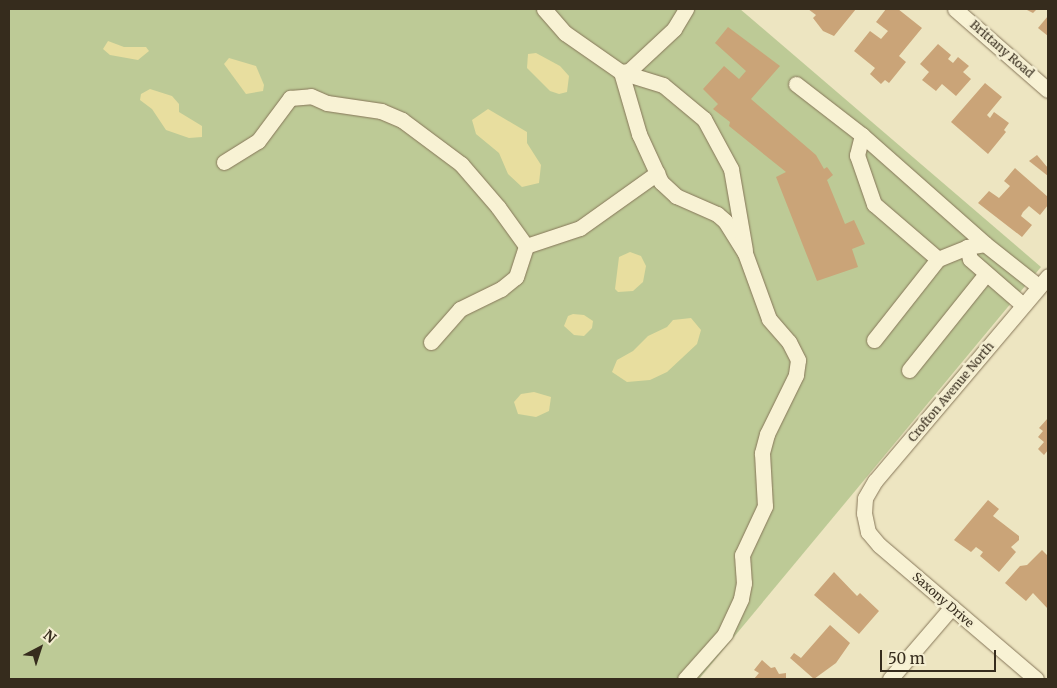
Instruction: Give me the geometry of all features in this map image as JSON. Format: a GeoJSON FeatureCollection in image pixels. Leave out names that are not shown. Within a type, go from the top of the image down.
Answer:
{"type":"FeatureCollection","features":[{"type":"Feature","properties":{"kind":"street"},"geometry":{"type":"LineString","coordinates":[[544,9],[565,33],[621,72],[663,85],[704,119],[731,170],[745,254],[763,306],[796,352],[799,367],[767,434],[762,453],[765,506],[742,555],[744,583],[741,599],[724,634],[685,679]]}},
{"type":"Feature","properties":{"kind":"street"},"geometry":{"type":"LineString","coordinates":[[621,72],[629,71],[674,29],[686,9]]}},
{"type":"Feature","properties":{"kind":"street","name":"Brittany Road"},"geometry":{"type":"LineString","coordinates":[[955,9],[1048,90]]}},
{"type":"Feature","properties":{"kind":"street"},"geometry":{"type":"LineString","coordinates":[[621,72],[639,134],[656,173],[667,190],[725,221],[745,254]]}},
{"type":"Feature","properties":{"kind":"street"},"geometry":{"type":"LineString","coordinates":[[796,84],[862,135],[984,244],[1043,281]]}},
{"type":"Feature","properties":{"kind":"street"},"geometry":{"type":"LineString","coordinates":[[224,162],[258,141],[290,98],[311,96],[327,103],[382,111],[402,120],[462,164],[498,207],[526,246]]}},
{"type":"Feature","properties":{"kind":"street"},"geometry":{"type":"LineString","coordinates":[[862,135],[857,155],[874,204],[938,259]]}},
{"type":"Feature","properties":{"kind":"street"},"geometry":{"type":"LineString","coordinates":[[526,246],[580,228],[656,173]]}},
{"type":"Feature","properties":{"kind":"street"},"geometry":{"type":"LineString","coordinates":[[874,340],[938,259],[967,246],[984,244]]}},
{"type":"Feature","properties":{"kind":"street"},"geometry":{"type":"LineString","coordinates":[[431,342],[460,309],[501,289],[516,277],[526,246]]}},
{"type":"Feature","properties":{"kind":"street"},"geometry":{"type":"LineString","coordinates":[[967,246],[970,260],[1023,305]]}},
{"type":"Feature","properties":{"kind":"street"},"geometry":{"type":"LineString","coordinates":[[909,370],[986,274]]}},
{"type":"Feature","properties":{"kind":"street","name":"Crofton Avenue North"},"geometry":{"type":"LineString","coordinates":[[864,513],[865,498],[874,481],[1043,281]]}},
{"type":"Feature","properties":{"kind":"street","name":"Saxony Drive"},"geometry":{"type":"LineString","coordinates":[[864,513],[868,532],[878,545],[1036,679]]}},
{"type":"Feature","properties":{"kind":"street"},"geometry":{"type":"LineString","coordinates":[[890,679],[952,607]]}},
{"type":"Feature","properties":{"kind":"green space"},"geometry":{"type":"Polygon","coordinates":[[[9,9],[740,9],[1041,267],[699,679],[9,679],[9,9]]]}},
{"type":"Feature","properties":{"kind":"sand"},"geometry":{"type":"Polygon","coordinates":[[[108,41],[124,47],[146,47],[149,51],[138,60],[110,55],[103,49],[108,41]]]}},
{"type":"Feature","properties":{"kind":"sand"},"geometry":{"type":"Polygon","coordinates":[[[536,53],[560,66],[569,76],[567,92],[559,94],[550,91],[527,68],[528,54],[536,53]]]}},
{"type":"Feature","properties":{"kind":"sand"},"geometry":{"type":"Polygon","coordinates":[[[229,58],[256,66],[264,85],[263,91],[246,94],[224,64],[229,58]]]}},
{"type":"Feature","properties":{"kind":"sand"},"geometry":{"type":"Polygon","coordinates":[[[150,89],[172,96],[179,104],[179,112],[202,126],[202,137],[189,138],[166,130],[152,109],[140,100],[141,94],[150,89]]]}},
{"type":"Feature","properties":{"kind":"sand"},"geometry":{"type":"Polygon","coordinates":[[[488,109],[527,132],[527,143],[541,165],[539,183],[522,187],[508,174],[499,153],[476,134],[472,120],[488,109]]]}},
{"type":"Feature","properties":{"kind":"sand"},"geometry":{"type":"Polygon","coordinates":[[[630,252],[641,256],[646,266],[643,282],[633,291],[618,292],[615,289],[619,257],[630,252]]]}},
{"type":"Feature","properties":{"kind":"sand"},"geometry":{"type":"Polygon","coordinates":[[[573,314],[584,315],[593,321],[592,328],[584,336],[574,335],[564,326],[568,316],[573,314]]]}},
{"type":"Feature","properties":{"kind":"sand"},"geometry":{"type":"Polygon","coordinates":[[[691,318],[701,330],[697,344],[667,372],[650,380],[627,382],[612,372],[617,360],[633,351],[648,336],[667,327],[673,320],[691,318]]]}},
{"type":"Feature","properties":{"kind":"sand"},"geometry":{"type":"Polygon","coordinates":[[[534,392],[551,397],[549,411],[536,417],[518,414],[514,402],[521,394],[534,392]]]}},
{"type":"Feature","properties":{"kind":"building"},"geometry":{"type":"Polygon","coordinates":[[[808,9],[856,9],[834,36],[823,31],[813,18],[816,15],[808,9]]]}},
{"type":"Feature","properties":{"kind":"building"},"geometry":{"type":"Polygon","coordinates":[[[886,9],[898,9],[922,28],[899,56],[906,62],[889,83],[885,80],[881,84],[870,74],[875,68],[854,51],[870,31],[881,39],[888,31],[876,22],[886,9]]]}},
{"type":"Feature","properties":{"kind":"building"},"geometry":{"type":"Polygon","coordinates":[[[1025,9],[1037,9],[1033,13],[1025,9]]]}},
{"type":"Feature","properties":{"kind":"building"},"geometry":{"type":"Polygon","coordinates":[[[1048,16],[1048,36],[1038,28],[1048,16]]]}},
{"type":"Feature","properties":{"kind":"building"},"geometry":{"type":"Polygon","coordinates":[[[728,27],[780,66],[751,99],[816,155],[824,169],[827,167],[833,175],[827,180],[845,224],[854,220],[865,244],[852,249],[858,267],[817,281],[776,177],[786,172],[729,126],[730,122],[713,109],[718,104],[703,89],[724,66],[739,79],[746,71],[715,43],[728,27]]]}},
{"type":"Feature","properties":{"kind":"building"},"geometry":{"type":"Polygon","coordinates":[[[938,44],[951,55],[948,59],[953,63],[958,57],[969,66],[963,72],[971,79],[956,96],[942,84],[936,91],[922,80],[929,72],[920,64],[938,44]]]}},
{"type":"Feature","properties":{"kind":"building"},"geometry":{"type":"Polygon","coordinates":[[[985,83],[1002,97],[987,115],[990,118],[994,112],[1009,123],[1004,130],[1006,132],[988,154],[951,122],[985,83]]]}},
{"type":"Feature","properties":{"kind":"building"},"geometry":{"type":"Polygon","coordinates":[[[1037,155],[1048,168],[1048,176],[1029,161],[1037,155]]]}},
{"type":"Feature","properties":{"kind":"building"},"geometry":{"type":"Polygon","coordinates":[[[1015,168],[1048,197],[1048,205],[1040,215],[1029,206],[1023,212],[1021,216],[1032,225],[1022,237],[978,203],[989,191],[999,198],[1010,186],[1004,181],[1015,168]]]}},
{"type":"Feature","properties":{"kind":"building"},"geometry":{"type":"Polygon","coordinates":[[[1048,418],[1048,450],[1044,455],[1038,449],[1044,442],[1038,437],[1043,431],[1039,428],[1048,418]]]}},
{"type":"Feature","properties":{"kind":"building"},"geometry":{"type":"Polygon","coordinates":[[[988,500],[999,509],[993,516],[1019,536],[1019,540],[1011,547],[1016,552],[999,572],[980,556],[983,552],[976,547],[971,552],[954,540],[988,500]]]}},
{"type":"Feature","properties":{"kind":"building"},"geometry":{"type":"Polygon","coordinates":[[[1042,550],[1048,556],[1048,609],[1033,593],[1026,601],[1005,583],[1020,566],[1027,565],[1042,550]]]}},
{"type":"Feature","properties":{"kind":"building"},"geometry":{"type":"Polygon","coordinates":[[[834,572],[857,596],[860,593],[879,611],[859,634],[814,595],[834,572]]]}},
{"type":"Feature","properties":{"kind":"building"},"geometry":{"type":"Polygon","coordinates":[[[830,625],[850,643],[836,663],[814,679],[790,658],[794,653],[801,658],[830,625]]]}},
{"type":"Feature","properties":{"kind":"building"},"geometry":{"type":"Polygon","coordinates":[[[762,660],[771,668],[775,667],[779,674],[786,673],[786,679],[754,679],[759,673],[754,670],[762,660]]]}}]}
